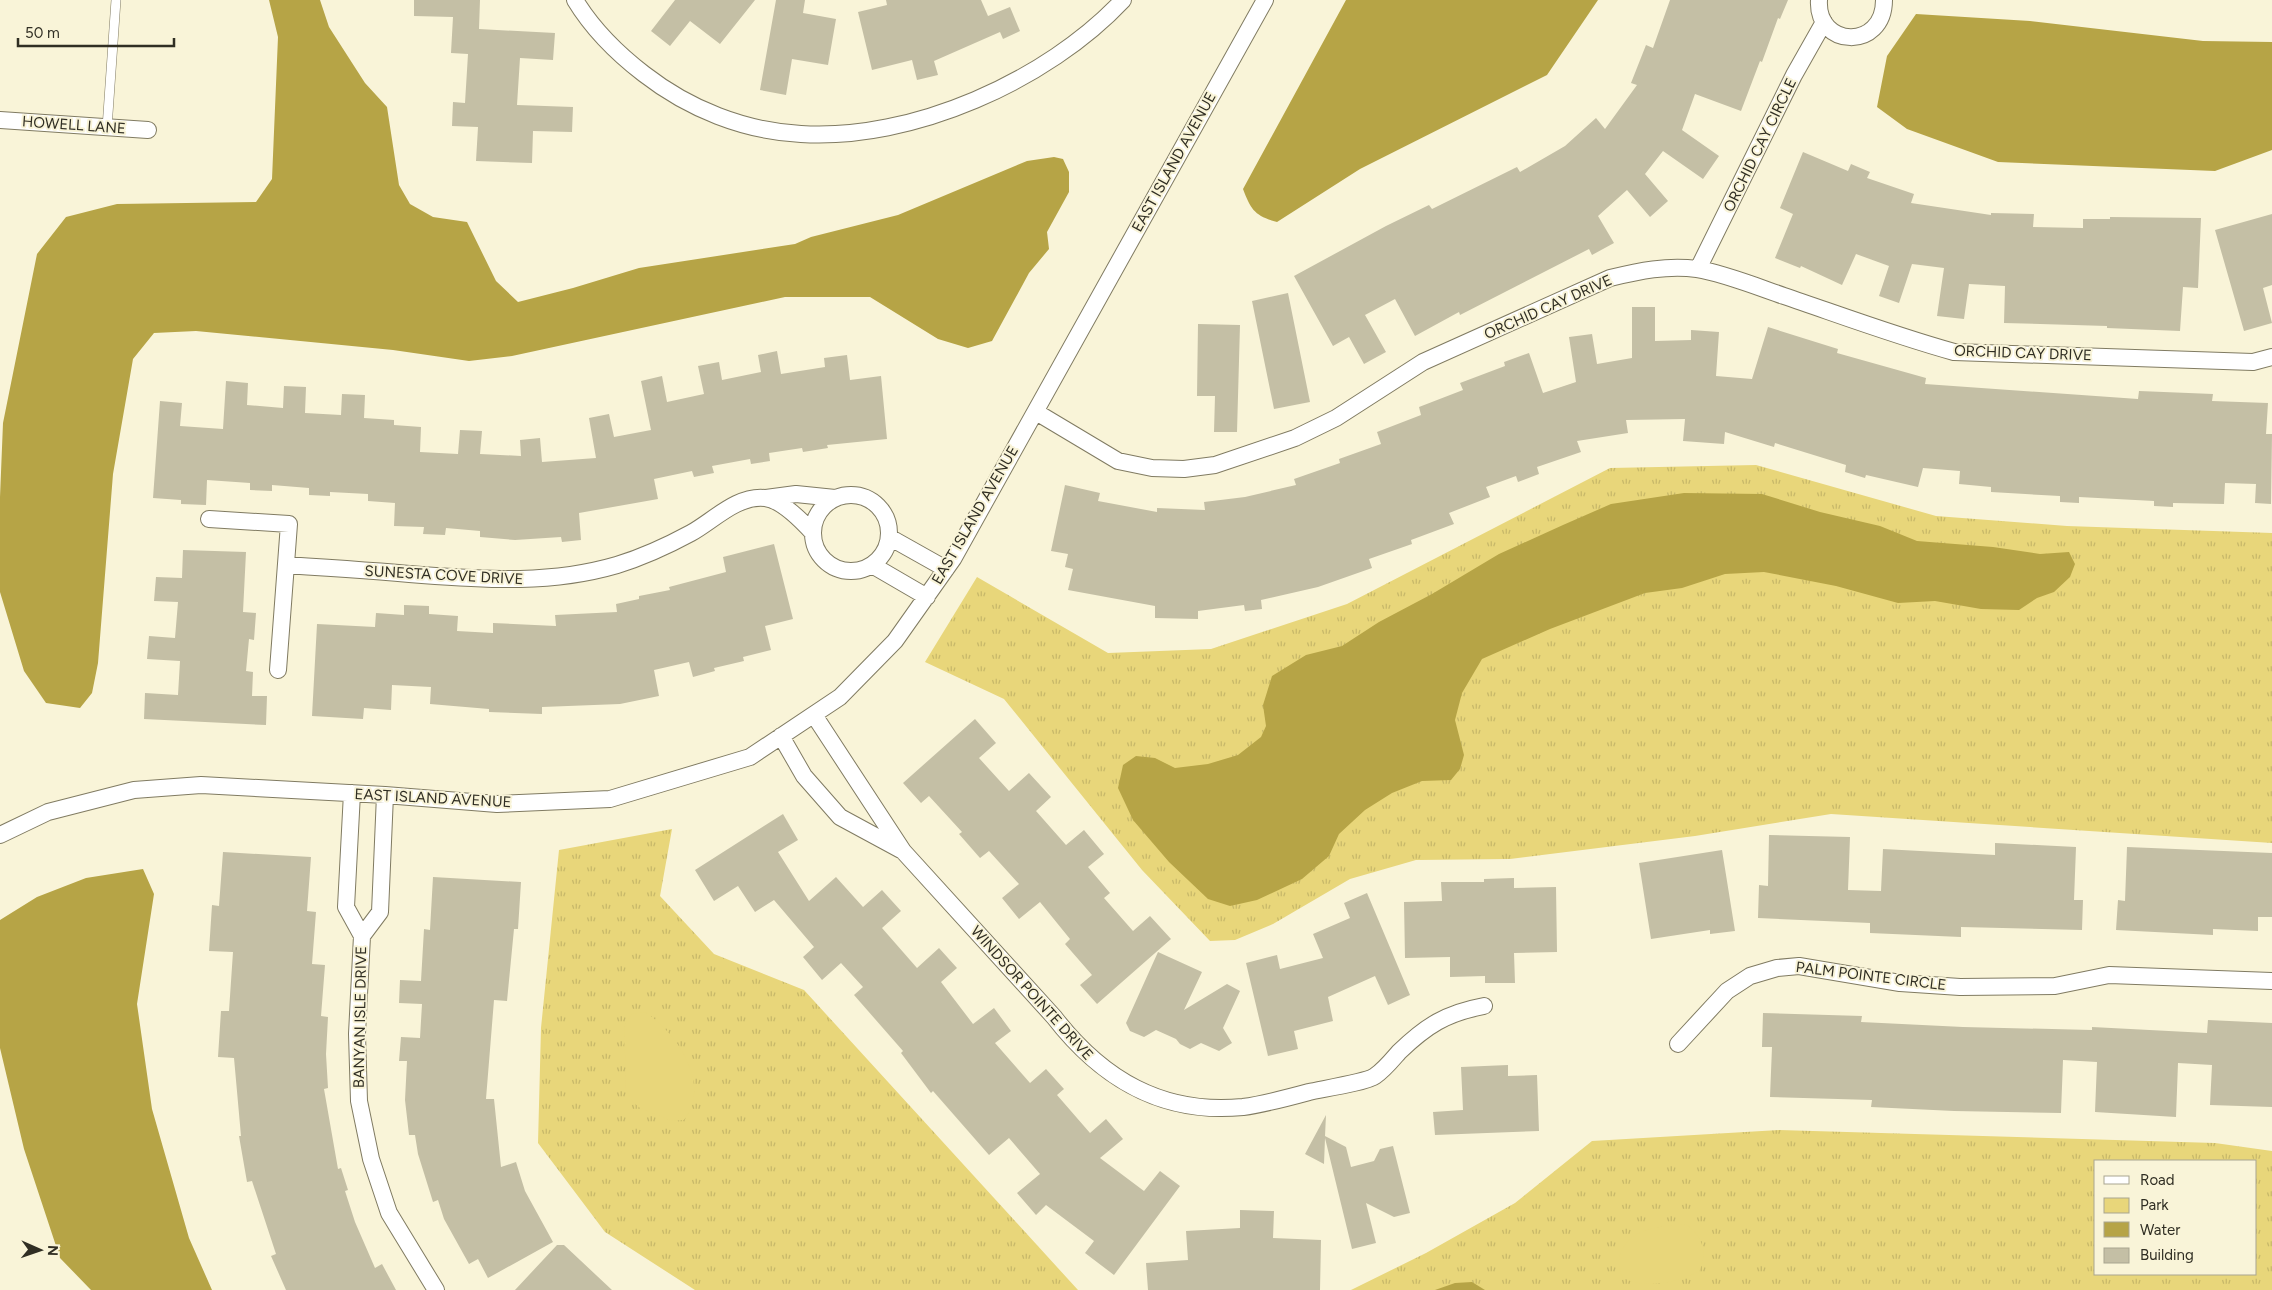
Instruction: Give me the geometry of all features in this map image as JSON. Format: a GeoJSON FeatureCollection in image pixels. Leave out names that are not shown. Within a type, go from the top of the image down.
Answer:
{"type":"FeatureCollection","features":[{"type":"Feature","properties":{"kind":"street"},"geometry":{"type":"LineString","coordinates":[[575,0],[607,41],[631,64],[660,87],[693,105],[727,120],[763,129],[819,134],[872,130],[916,120],[950,109],[1000,88],[1032,71],[1077,41],[1123,0]]}},
{"type":"Feature","properties":{"kind":"street","name":"EAST ISLAND AVENUE"},"geometry":{"type":"LineString","coordinates":[[0,835],[48,812],[134,790],[201,785],[385,795],[497,804],[610,799],[750,757],[814,715],[840,697],[895,641],[946,570],[1265,0]]}},
{"type":"Feature","properties":{"kind":"street"},"geometry":{"type":"LineString","coordinates":[[1819,0],[1820,13],[1824,22],[1831,30],[1841,36],[1852,38],[1862,36],[1872,30],[1879,22],[1884,11],[1884,0]]}},
{"type":"Feature","properties":{"kind":"street","name":"ORCHID CAY CIRCLE"},"geometry":{"type":"LineString","coordinates":[[1698,269],[1794,75],[1824,22]]}},
{"type":"Feature","properties":{"kind":"street","name":"HOWELL LANE"},"geometry":{"type":"LineString","coordinates":[[0,120],[148,130]]}},
{"type":"Feature","properties":{"kind":"street","name":"ORCHID CAY DRIVE"},"geometry":{"type":"LineString","coordinates":[[1036,412],[1118,462],[1152,468],[1184,469],[1215,466],[1295,438],[1336,418],[1422,362],[1610,278],[1643,270],[1676,267],[1698,269],[1759,287],[1916,342],[1954,352],[2253,362],[2272,357]]}},
{"type":"Feature","properties":{"kind":"street","name":"SUNESTA COVE DRIVE"},"geometry":{"type":"LineString","coordinates":[[286,565],[486,580],[558,578],[598,570],[641,556],[692,533],[733,506],[749,500],[796,494],[835,498]]}},
{"type":"Feature","properties":{"kind":"street"},"geometry":{"type":"LineString","coordinates":[[852,494],[873,501],[882,510],[888,522],[889,537],[886,550],[872,565],[860,570],[847,571],[831,565],[821,556],[813,533],[815,520],[824,506],[835,498],[852,494]]}},
{"type":"Feature","properties":{"kind":"street"},"geometry":{"type":"LineString","coordinates":[[766,498],[796,514],[813,533]]}},
{"type":"Feature","properties":{"kind":"street"},"geometry":{"type":"LineString","coordinates":[[208,518],[289,524],[278,670]]}},
{"type":"Feature","properties":{"kind":"street"},"geometry":{"type":"LineString","coordinates":[[889,537],[946,570]]}},
{"type":"Feature","properties":{"kind":"street"},"geometry":{"type":"LineString","coordinates":[[872,565],[926,597]]}},
{"type":"Feature","properties":{"kind":"street","name":"WINDSOR POINTE DRIVE"},"geometry":{"type":"LineString","coordinates":[[814,715],[904,851],[1054,1017],[1073,1042],[1096,1064],[1125,1083],[1154,1096],[1176,1102],[1215,1108],[1243,1107],[1374,1077],[1420,1031],[1447,1016],[1484,1006]]}},
{"type":"Feature","properties":{"kind":"street","name":"WINDSOR POINTE DRIVE"},"geometry":{"type":"LineString","coordinates":[[782,736],[804,776],[840,817],[904,851]]}},
{"type":"Feature","properties":{"kind":"street","name":"BANYAN ISLE DRIVE"},"geometry":{"type":"LineString","coordinates":[[352,793],[346,907],[362,936],[357,1034],[358,1101],[371,1159],[388,1213],[436,1290]]}},
{"type":"Feature","properties":{"kind":"street","name":"BANYAN ISLE DRIVE"},"geometry":{"type":"LineString","coordinates":[[362,936],[380,912],[385,795]]}},
{"type":"Feature","properties":{"kind":"street","name":"PALM POINTE CIRCLE"},"geometry":{"type":"LineString","coordinates":[[1678,1044],[1727,991],[1750,976],[1777,968],[1799,966],[1900,983],[1960,987],[2055,986],[2109,975],[2272,981]]}},
{"type":"Feature","properties":{"kind":"lane"},"geometry":{"type":"LineString","coordinates":[[107,128],[116,0]]}},
{"type":"Feature","properties":{"kind":"green space"},"geometry":{"type":"Polygon","coordinates":[[[1756,465],[1936,516],[2067,526],[2272,533],[2272,843],[1831,814],[1695,836],[1510,859],[1416,860],[1350,879],[1273,924],[1235,940],[1210,941],[1142,870],[1004,699],[925,662],[977,577],[1108,653],[1211,649],[1347,604],[1610,468],[1756,465]]]}},
{"type":"Feature","properties":{"kind":"green space"},"geometry":{"type":"Polygon","coordinates":[[[672,829],[660,896],[714,954],[804,990],[1078,1290],[695,1290],[605,1232],[538,1143],[541,1028],[559,850],[672,829]]]}},
{"type":"Feature","properties":{"kind":"green space"},"geometry":{"type":"Polygon","coordinates":[[[645,1012],[669,1033],[687,1060],[694,1091],[692,1106],[684,1120],[672,1121],[640,1108],[632,1101],[625,1088],[625,1024],[632,1014],[645,1012]]]}},
{"type":"Feature","properties":{"kind":"green space"},"geometry":{"type":"Polygon","coordinates":[[[1779,1130],[2215,1143],[2272,1151],[2272,1290],[1351,1290],[1426,1253],[1515,1203],[1592,1141],[1779,1130]]]}},
{"type":"Feature","properties":{"kind":"green space"},"geometry":{"type":"Polygon","coordinates":[[[1686,1224],[1696,1234],[1702,1245],[1703,1258],[1699,1272],[1680,1279],[1651,1284],[1632,1282],[1623,1278],[1619,1267],[1619,1259],[1628,1241],[1642,1232],[1651,1229],[1686,1224]]]}},
{"type":"Feature","properties":{"kind":"water"},"geometry":{"type":"Polygon","coordinates":[[[269,0],[320,0],[329,27],[365,83],[387,107],[399,185],[410,204],[433,217],[467,222],[496,281],[518,302],[639,268],[795,244],[811,237],[898,215],[1027,161],[1054,157],[1063,159],[1069,172],[1069,192],[1047,232],[1049,249],[1029,273],[992,341],[968,348],[938,339],[870,297],[785,297],[512,356],[469,361],[393,350],[196,331],[154,333],[133,359],[113,474],[98,663],[92,693],[80,708],[46,703],[24,671],[0,592],[0,497],[3,423],[37,254],[66,217],[117,204],[256,202],[272,179],[278,37],[269,0]]]}},
{"type":"Feature","properties":{"kind":"water"},"geometry":{"type":"Polygon","coordinates":[[[1346,0],[1598,0],[1547,75],[1360,169],[1277,222],[1270,220],[1251,207],[1243,189],[1346,0]]]}},
{"type":"Feature","properties":{"kind":"water"},"geometry":{"type":"Polygon","coordinates":[[[1916,14],[2030,21],[2203,41],[2272,42],[2272,150],[2215,171],[1998,162],[1907,129],[1877,107],[1887,56],[1916,14]]]}},
{"type":"Feature","properties":{"kind":"water"},"geometry":{"type":"Polygon","coordinates":[[[1684,493],[1762,494],[1820,512],[1880,526],[1917,541],[1993,547],[2040,554],[2069,552],[2075,564],[2070,577],[2054,592],[2037,598],[2019,610],[1981,609],[1935,601],[1898,603],[1836,586],[1764,572],[1725,574],[1682,588],[1645,593],[1550,629],[1482,659],[1462,693],[1455,720],[1464,755],[1460,769],[1451,780],[1422,781],[1392,793],[1365,810],[1339,834],[1329,856],[1302,879],[1257,900],[1230,906],[1208,899],[1169,862],[1133,820],[1118,788],[1123,765],[1136,756],[1155,758],[1175,768],[1208,764],[1238,755],[1261,737],[1266,726],[1263,705],[1272,676],[1306,655],[1342,646],[1379,622],[1432,594],[1499,554],[1611,504],[1684,493]]]}},
{"type":"Feature","properties":{"kind":"water"},"geometry":{"type":"Polygon","coordinates":[[[143,869],[154,894],[137,1004],[152,1109],[189,1238],[212,1290],[91,1290],[60,1258],[24,1149],[0,1048],[0,920],[37,897],[86,878],[143,869]]]}},
{"type":"Feature","properties":{"kind":"water"},"geometry":{"type":"Polygon","coordinates":[[[1472,1282],[1485,1290],[1435,1290],[1455,1283],[1472,1282]]]}},
{"type":"Feature","properties":{"kind":"building"},"geometry":{"type":"Polygon","coordinates":[[[414,0],[480,0],[479,29],[555,33],[553,60],[520,58],[517,105],[573,107],[572,132],[533,131],[532,163],[476,161],[478,127],[452,126],[453,102],[465,103],[468,54],[451,53],[453,17],[414,16],[414,0]]]}},
{"type":"Feature","properties":{"kind":"building"},"geometry":{"type":"Polygon","coordinates":[[[675,0],[755,0],[720,44],[690,21],[670,46],[651,31],[675,0]]]}},
{"type":"Feature","properties":{"kind":"building"},"geometry":{"type":"Polygon","coordinates":[[[776,0],[805,0],[803,13],[836,19],[828,65],[792,59],[786,95],[760,90],[776,0]]]}},
{"type":"Feature","properties":{"kind":"building"},"geometry":{"type":"Polygon","coordinates":[[[886,0],[981,0],[988,16],[1010,7],[1020,31],[1003,39],[1000,32],[934,61],[938,75],[917,80],[912,60],[872,70],[858,12],[887,5],[886,0]]]}},
{"type":"Feature","properties":{"kind":"building"},"geometry":{"type":"Polygon","coordinates":[[[1670,0],[1788,0],[1780,19],[1778,18],[1741,111],[1695,94],[1682,130],[1719,156],[1703,179],[1663,151],[1645,174],[1668,201],[1650,217],[1627,190],[1598,216],[1614,243],[1592,255],[1589,249],[1460,315],[1459,312],[1415,336],[1395,299],[1365,315],[1386,352],[1364,364],[1349,337],[1333,346],[1294,276],[1429,205],[1432,209],[1517,167],[1520,172],[1565,146],[1596,118],[1605,129],[1637,85],[1631,83],[1646,45],[1653,48],[1670,0]]]}},
{"type":"Feature","properties":{"kind":"building"},"geometry":{"type":"Polygon","coordinates":[[[1803,152],[1848,171],[1851,164],[1870,172],[1867,178],[1914,194],[1911,203],[1991,215],[1991,213],[2034,214],[2033,227],[2083,228],[2083,219],[2110,219],[2110,217],[2201,218],[2198,288],[2183,287],[2180,331],[2107,328],[2107,326],[2004,323],[2005,286],[1969,284],[1964,319],[1937,316],[1944,268],[1912,264],[1899,303],[1879,296],[1889,266],[1856,254],[1842,285],[1801,266],[1800,268],[1775,258],[1793,214],[1780,208],[1803,152]]]}},
{"type":"Feature","properties":{"kind":"building"},"geometry":{"type":"Polygon","coordinates":[[[2272,214],[2272,285],[2263,288],[2272,323],[2244,331],[2215,230],[2272,214]]]}},
{"type":"Feature","properties":{"kind":"building"},"geometry":{"type":"Polygon","coordinates":[[[1288,293],[1310,402],[1274,409],[1252,301],[1288,293]]]}},
{"type":"Feature","properties":{"kind":"building"},"geometry":{"type":"Polygon","coordinates":[[[1632,307],[1655,307],[1655,341],[1691,340],[1691,330],[1719,332],[1716,376],[1752,379],[1768,327],[1838,349],[1837,353],[1926,378],[1925,384],[2138,399],[2139,391],[2213,394],[2212,401],[2268,403],[2266,434],[2272,434],[2271,504],[2255,503],[2256,484],[2225,483],[2224,504],[2173,503],[2173,507],[2154,506],[2154,501],[2079,497],[2079,503],[2060,502],[2060,496],[1991,492],[1991,487],[1959,484],[1960,471],[1923,468],[1918,487],[1866,475],[1865,478],[1845,472],[1846,465],[1775,443],[1774,447],[1725,432],[1724,444],[1683,441],[1685,419],[1626,420],[1628,433],[1577,441],[1581,452],[1537,467],[1539,474],[1518,482],[1516,476],[1486,487],[1490,497],[1449,513],[1454,524],[1411,540],[1412,544],[1369,559],[1372,568],[1318,587],[1261,600],[1262,609],[1245,611],[1244,605],[1198,611],[1198,619],[1155,618],[1155,606],[1068,590],[1073,569],[1065,567],[1068,554],[1051,551],[1065,485],[1100,493],[1098,501],[1157,512],[1157,508],[1205,510],[1204,502],[1245,497],[1296,485],[1294,479],[1340,463],[1339,459],[1381,444],[1377,432],[1421,415],[1419,407],[1463,390],[1460,383],[1505,366],[1504,362],[1529,353],[1543,393],[1576,382],[1569,337],[1592,334],[1597,364],[1632,358],[1632,307]]]}},
{"type":"Feature","properties":{"kind":"building"},"geometry":{"type":"Polygon","coordinates":[[[1198,324],[1240,325],[1237,432],[1214,432],[1215,396],[1197,396],[1198,324]]]}},
{"type":"Feature","properties":{"kind":"building"},"geometry":{"type":"Polygon","coordinates":[[[777,351],[781,374],[825,367],[824,358],[847,355],[850,380],[881,376],[887,439],[827,445],[828,448],[803,452],[802,448],[769,453],[770,461],[751,464],[750,459],[712,466],[714,473],[694,477],[692,471],[654,479],[658,499],[579,513],[581,540],[562,542],[561,537],[515,540],[480,537],[480,531],[446,528],[445,535],[423,534],[424,527],[394,526],[395,503],[368,501],[368,494],[330,492],[330,496],[309,495],[309,488],[272,485],[272,491],[250,490],[250,483],[207,480],[206,505],[181,504],[181,500],[153,498],[160,401],[182,403],[180,426],[223,429],[226,381],[248,383],[247,405],[283,408],[284,386],[306,387],[305,413],[341,415],[342,394],[365,395],[364,418],[394,420],[394,425],[421,427],[420,452],[458,454],[460,430],[482,431],[480,454],[521,456],[520,440],[540,438],[542,462],[596,458],[589,418],[609,414],[614,437],[651,430],[641,381],[662,376],[667,402],[704,394],[698,366],[719,362],[722,380],[761,372],[758,355],[777,351]]]}},
{"type":"Feature","properties":{"kind":"building"},"geometry":{"type":"Polygon","coordinates":[[[774,544],[793,619],[765,626],[771,650],[743,657],[744,661],[714,668],[715,671],[693,677],[689,662],[654,670],[659,696],[620,704],[542,707],[542,714],[489,712],[489,709],[430,704],[431,687],[392,685],[391,710],[364,708],[363,719],[312,716],[317,624],[375,627],[376,613],[404,615],[404,605],[429,606],[429,614],[458,616],[457,631],[493,633],[493,623],[556,626],[555,615],[617,612],[616,604],[639,599],[639,596],[670,590],[669,587],[726,572],[723,557],[774,544]]]}},
{"type":"Feature","properties":{"kind":"building"},"geometry":{"type":"Polygon","coordinates":[[[183,550],[246,552],[243,612],[256,613],[254,640],[249,639],[246,671],[253,672],[252,696],[267,696],[266,725],[144,719],[145,693],[178,695],[180,661],[147,659],[149,636],[175,638],[178,602],[154,601],[156,577],[182,578],[183,550]]]}},
{"type":"Feature","properties":{"kind":"building"},"geometry":{"type":"Polygon","coordinates":[[[975,719],[996,743],[979,758],[1009,791],[1029,773],[1051,797],[1036,811],[1066,845],[1084,830],[1104,854],[1088,867],[1110,893],[1104,898],[1133,931],[1150,916],[1171,939],[1097,1004],[1080,985],[1092,975],[1065,944],[1070,939],[1040,902],[1019,919],[1002,898],[1019,884],[989,851],[980,858],[959,834],[962,832],[929,796],[921,803],[903,783],[975,719]]]}},
{"type":"Feature","properties":{"kind":"building"},"geometry":{"type":"Polygon","coordinates":[[[783,814],[798,840],[778,852],[809,901],[836,877],[863,907],[882,890],[901,911],[882,928],[917,968],[939,948],[957,968],[941,982],[973,1024],[994,1008],[1011,1031],[995,1043],[1030,1083],[1046,1069],[1064,1089],[1057,1095],[1090,1133],[1106,1119],[1123,1139],[1100,1158],[1144,1191],[1160,1171],[1180,1186],[1114,1275],[1085,1253],[1094,1241],[1046,1205],[1036,1215],[1017,1193],[1040,1174],[1009,1138],[989,1155],[933,1091],[931,1093],[901,1053],[903,1051],[854,995],[863,987],[841,963],[822,980],[803,957],[814,947],[774,900],[755,912],[738,886],[714,901],[695,870],[783,814]]]}},
{"type":"Feature","properties":{"kind":"building"},"geometry":{"type":"Polygon","coordinates":[[[1769,835],[1850,837],[1848,890],[1881,891],[1883,849],[1995,855],[1995,843],[2076,847],[2074,900],[2083,900],[2082,930],[1961,927],[1961,937],[1870,933],[1870,923],[1758,918],[1759,885],[1768,886],[1769,835]]]}},
{"type":"Feature","properties":{"kind":"building"},"geometry":{"type":"Polygon","coordinates":[[[2127,847],[2272,853],[2272,917],[2258,917],[2258,931],[2213,929],[2213,935],[2116,930],[2118,900],[2125,901],[2127,847]]]}},
{"type":"Feature","properties":{"kind":"building"},"geometry":{"type":"Polygon","coordinates":[[[1722,850],[1735,931],[1710,934],[1710,930],[1651,939],[1639,863],[1722,850]]]}},
{"type":"Feature","properties":{"kind":"building"},"geometry":{"type":"Polygon","coordinates":[[[223,852],[311,857],[307,911],[316,912],[312,964],[325,965],[321,1016],[328,1017],[326,1054],[328,1088],[324,1089],[338,1169],[341,1168],[348,1190],[345,1191],[355,1222],[375,1268],[382,1264],[396,1290],[286,1290],[271,1256],[276,1254],[252,1181],[247,1182],[239,1136],[241,1136],[234,1058],[218,1057],[221,1011],[229,1011],[233,952],[209,951],[212,905],[219,906],[223,852]]]}},
{"type":"Feature","properties":{"kind":"building"},"geometry":{"type":"Polygon","coordinates":[[[433,877],[521,882],[518,929],[514,929],[507,1001],[494,1000],[486,1099],[494,1099],[501,1167],[516,1162],[525,1191],[553,1242],[488,1278],[478,1259],[469,1264],[444,1219],[438,1200],[433,1202],[418,1154],[415,1135],[409,1135],[405,1100],[407,1061],[399,1061],[401,1037],[420,1038],[422,1004],[399,1003],[400,980],[421,981],[424,929],[430,930],[433,877]]]}},
{"type":"Feature","properties":{"kind":"building"},"geometry":{"type":"Polygon","coordinates":[[[1514,878],[1514,888],[1556,887],[1557,952],[1514,953],[1515,983],[1485,983],[1485,976],[1450,977],[1450,957],[1405,958],[1404,902],[1442,901],[1441,882],[1484,882],[1484,879],[1514,878]]]}},
{"type":"Feature","properties":{"kind":"building"},"geometry":{"type":"Polygon","coordinates":[[[1367,893],[1410,995],[1388,1005],[1375,976],[1328,997],[1333,1021],[1294,1031],[1298,1049],[1268,1056],[1246,963],[1277,955],[1280,969],[1323,958],[1313,934],[1350,918],[1344,903],[1367,893]]]}},
{"type":"Feature","properties":{"kind":"building"},"geometry":{"type":"Polygon","coordinates":[[[1158,952],[1202,972],[1184,1010],[1227,984],[1240,991],[1223,1028],[1232,1043],[1219,1051],[1201,1043],[1190,1049],[1180,1044],[1176,1039],[1156,1030],[1144,1037],[1130,1031],[1126,1023],[1158,952]]]}},
{"type":"Feature","properties":{"kind":"building"},"geometry":{"type":"Polygon","coordinates":[[[1763,1013],[1862,1016],[1861,1022],[1963,1027],[2092,1030],[2092,1027],[2207,1033],[2208,1020],[2272,1023],[2272,1107],[2210,1105],[2212,1065],[2178,1063],[2176,1117],[2095,1112],[2097,1062],[2063,1060],[2061,1113],[1871,1107],[1872,1100],[1770,1097],[1772,1047],[1762,1047],[1763,1013]]]}},
{"type":"Feature","properties":{"kind":"building"},"geometry":{"type":"Polygon","coordinates":[[[1508,1065],[1508,1076],[1537,1075],[1539,1131],[1435,1135],[1433,1112],[1463,1110],[1461,1067],[1508,1065]]]}},
{"type":"Feature","properties":{"kind":"building"},"geometry":{"type":"Polygon","coordinates":[[[1326,1115],[1325,1136],[1346,1147],[1351,1167],[1374,1161],[1380,1149],[1393,1146],[1410,1213],[1394,1217],[1366,1203],[1376,1243],[1352,1249],[1325,1138],[1324,1164],[1305,1154],[1326,1115]]]}},
{"type":"Feature","properties":{"kind":"building"},"geometry":{"type":"Polygon","coordinates":[[[1240,1210],[1274,1211],[1273,1238],[1321,1240],[1320,1290],[1148,1290],[1146,1263],[1188,1260],[1186,1231],[1240,1228],[1240,1210]]]}},
{"type":"Feature","properties":{"kind":"building"},"geometry":{"type":"Polygon","coordinates":[[[557,1245],[564,1245],[612,1290],[515,1290],[557,1245]]]}}]}
